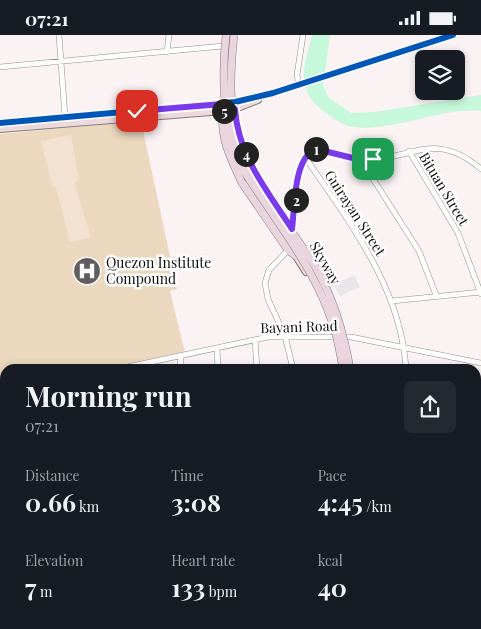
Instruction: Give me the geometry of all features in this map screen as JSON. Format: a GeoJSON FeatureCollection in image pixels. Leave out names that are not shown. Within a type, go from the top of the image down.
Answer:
{"type":"FeatureCollection","features":[{"type":"Feature","properties":{"kind":"highway","name":"Skyway"},"geometry":{"type":"LineString","coordinates":[[225,35],[223,104],[234,152],[242,168],[309,271],[322,297],[336,335],[341,364]]}},
{"type":"Feature","properties":{"kind":"highway","name":"Skyway"},"geometry":{"type":"LineString","coordinates":[[235,35],[230,78],[234,123],[241,149],[256,177],[316,268],[329,292],[344,335],[350,364]]}},
{"type":"Feature","properties":{"kind":"highway"},"geometry":{"type":"LineString","coordinates":[[223,104],[222,127],[228,154],[242,183],[297,257]]}},
{"type":"Feature","properties":{"kind":"main road"},"geometry":{"type":"LineString","coordinates":[[225,35],[223,46],[223,104],[229,143],[240,170],[288,247]]}},
{"type":"Feature","properties":{"kind":"main road"},"geometry":{"type":"LineString","coordinates":[[235,35],[232,78],[240,137],[250,163],[325,283],[346,337],[350,364]]}},
{"type":"Feature","properties":{"kind":"main road"},"geometry":{"type":"LineString","coordinates":[[0,123],[223,104],[235,106],[300,82],[327,76],[453,35]]}},
{"type":"Feature","properties":{"kind":"main road"},"geometry":{"type":"LineString","coordinates":[[0,129],[223,104]]}},
{"type":"Feature","properties":{"kind":"main road"},"geometry":{"type":"LineString","coordinates":[[297,257],[319,298],[335,336],[341,364]]}},
{"type":"Feature","properties":{"kind":"street"},"geometry":{"type":"LineString","coordinates":[[59,35],[65,117]]}},
{"type":"Feature","properties":{"kind":"street"},"geometry":{"type":"LineString","coordinates":[[167,52],[169,35]]}},
{"type":"Feature","properties":{"kind":"street"},"geometry":{"type":"LineString","coordinates":[[300,82],[303,35]]}},
{"type":"Feature","properties":{"kind":"street"},"geometry":{"type":"LineString","coordinates":[[0,67],[223,46]]}},
{"type":"Feature","properties":{"kind":"street"},"geometry":{"type":"LineString","coordinates":[[292,229],[300,166],[305,157],[316,149],[361,160],[409,151],[440,148],[457,153],[481,169]]}},
{"type":"Feature","properties":{"kind":"street","name":"Bituan Street"},"geometry":{"type":"LineString","coordinates":[[409,151],[458,233],[481,293]]}},
{"type":"Feature","properties":{"kind":"street","name":"Guirayan Street"},"geometry":{"type":"LineString","coordinates":[[305,157],[370,254],[392,301],[405,364]]}},
{"type":"Feature","properties":{"kind":"street"},"geometry":{"type":"LineString","coordinates":[[361,160],[419,251],[436,295]]}},
{"type":"Feature","properties":{"kind":"street"},"geometry":{"type":"LineString","coordinates":[[288,247],[269,270],[265,283],[268,299],[285,336],[292,364]]}},
{"type":"Feature","properties":{"kind":"street"},"geometry":{"type":"LineString","coordinates":[[392,301],[436,295],[481,293]]}},
{"type":"Feature","properties":{"kind":"street","name":"Bayani Road"},"geometry":{"type":"LineString","coordinates":[[143,364],[255,340],[285,336],[346,337],[481,363]]}},
{"type":"Feature","properties":{"kind":"street"},"geometry":{"type":"LineString","coordinates":[[255,340],[257,364]]}},
{"type":"Feature","properties":{"kind":"street"},"geometry":{"type":"LineString","coordinates":[[217,348],[218,364]]}},
{"type":"Feature","properties":{"kind":"street"},"geometry":{"type":"LineString","coordinates":[[180,364],[181,355]]}},
{"type":"Feature","properties":{"kind":"shaded area"},"geometry":{"type":"Polygon","coordinates":[[[312,35],[330,35],[323,86],[329,98],[351,113],[375,112],[450,100],[465,100],[465,98],[481,95],[481,111],[449,113],[379,127],[363,128],[349,126],[331,117],[316,105],[309,96],[304,78],[306,58],[312,35]]]}},
{"type":"Feature","properties":{"kind":"shaded area","name":"Quezon Institute Compound"},"geometry":{"type":"Polygon","coordinates":[[[141,121],[177,289],[170,291],[185,353],[133,364],[0,364],[0,134],[141,121]],[[71,135],[41,141],[52,185],[56,188],[70,242],[91,237],[74,183],[79,179],[71,135]]]}},
{"type":"Feature","properties":{"kind":"shaded area"},"geometry":{"type":"Polygon","coordinates":[[[77,127],[101,241],[60,249],[33,131],[77,127]]]}},
{"type":"Feature","properties":{"kind":"shaded area"},"geometry":{"type":"Polygon","coordinates":[[[354,275],[360,287],[340,296],[333,285],[354,275]]]}},
{"type":"Feature","properties":{"kind":"cycle path"},"geometry":{"type":"LineString","coordinates":[[0,123],[235,102],[273,93],[453,35]]}},
{"type":"Feature","properties":{"kind":"place","name":"Quezon Institute Compound"},"geometry":{"type":"Point","coordinates":[87,271]}},
{"type":"Feature","properties":{"kind":"route"},"geometry":{"type":"LineString","coordinates":[[137,111],[222,104],[223,111],[235,109],[236,123],[250,163],[292,229],[300,166],[309,152],[314,149],[321,149],[361,160],[373,159]]}}]}
